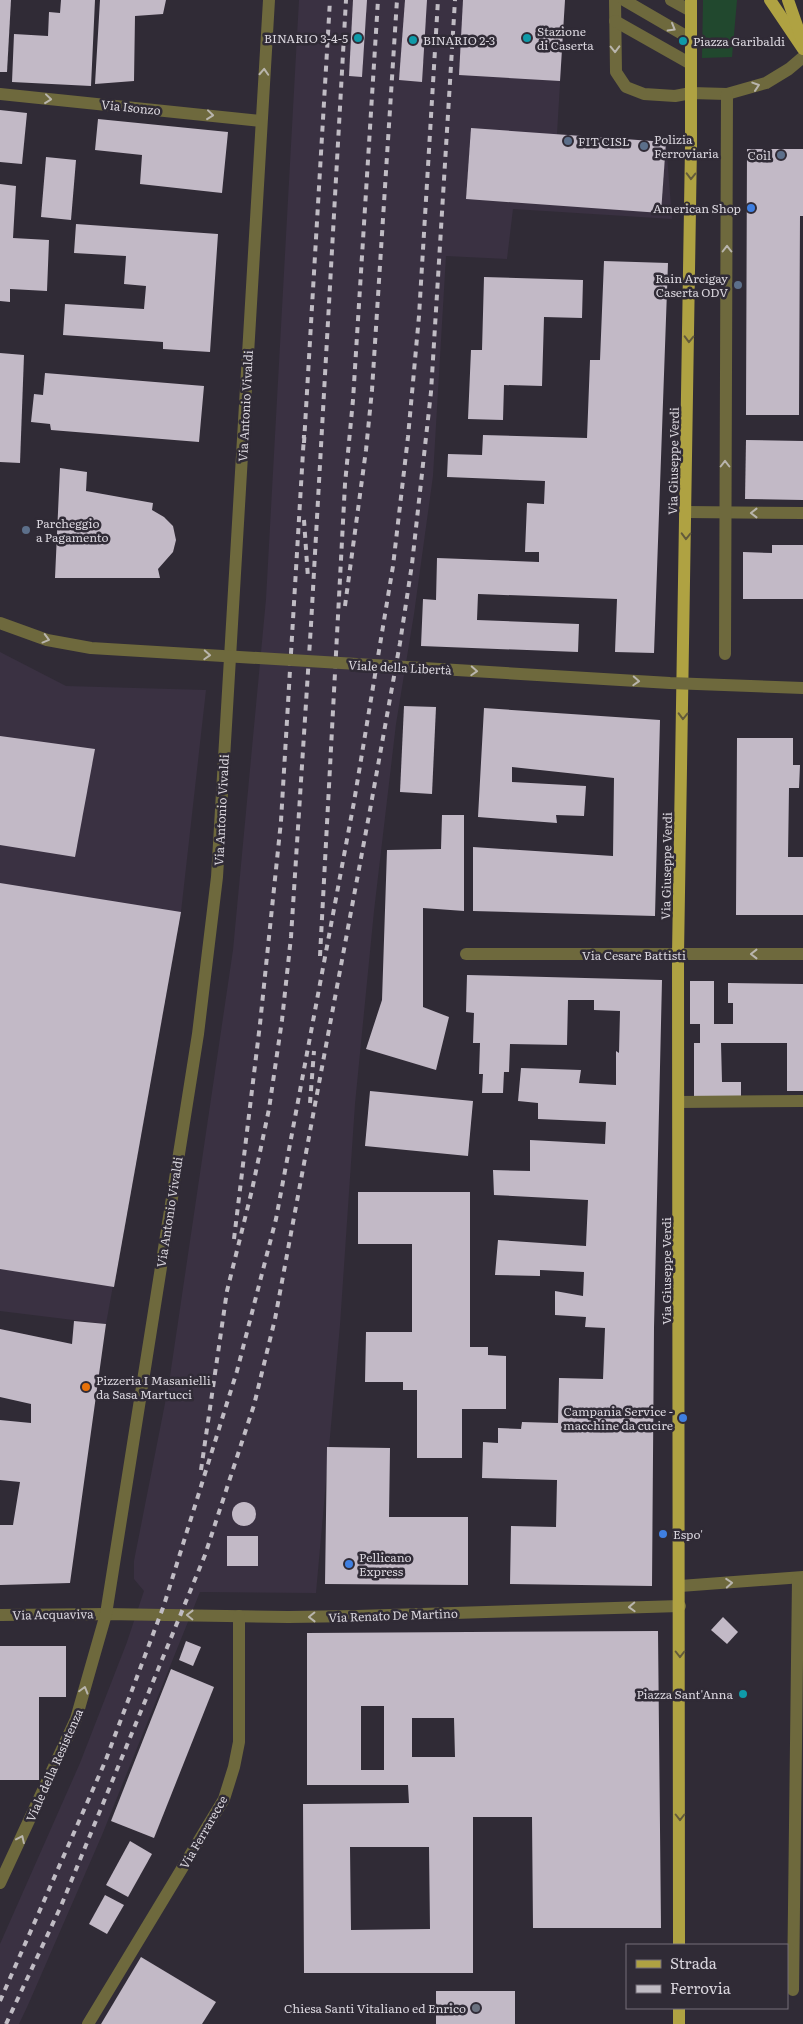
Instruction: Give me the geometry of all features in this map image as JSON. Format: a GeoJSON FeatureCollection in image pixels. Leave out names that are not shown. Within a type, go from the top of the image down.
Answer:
{"type":"FeatureCollection","features":[{"type":"Feature","properties":{"kind":"main road"},"geometry":{"type":"LineString","coordinates":[[770,0],[803,49]]}},
{"type":"Feature","properties":{"kind":"main road"},"geometry":{"type":"LineString","coordinates":[[788,0],[803,44]]}},
{"type":"Feature","properties":{"kind":"main road"},"geometry":{"type":"LineString","coordinates":[[691,6],[691,92]]}},
{"type":"Feature","properties":{"kind":"main road","name":"Via Giuseppe Verdi"},"geometry":{"type":"LineString","coordinates":[[680,1606],[678,955],[691,92]]}},
{"type":"Feature","properties":{"kind":"main road"},"geometry":{"type":"LineString","coordinates":[[679,1944],[680,1606]]}},
{"type":"Feature","properties":{"kind":"main road"},"geometry":{"type":"LineString","coordinates":[[679,2009],[679,2024]]}},
{"type":"Feature","properties":{"kind":"street","name":"Via Antonio Vivaldi"},"geometry":{"type":"LineString","coordinates":[[106,1614],[198,1034],[217,877],[269,0]]}},
{"type":"Feature","properties":{"kind":"street"},"geometry":{"type":"LineString","coordinates":[[615,0],[616,72],[626,87],[644,94],[675,96],[691,92],[727,94],[766,83],[789,69],[803,57]]}},
{"type":"Feature","properties":{"kind":"street"},"geometry":{"type":"LineString","coordinates":[[624,0],[691,39]]}},
{"type":"Feature","properties":{"kind":"street"},"geometry":{"type":"LineString","coordinates":[[671,0],[691,6]]}},
{"type":"Feature","properties":{"kind":"street"},"geometry":{"type":"LineString","coordinates":[[615,21],[691,64]]}},
{"type":"Feature","properties":{"kind":"street","name":"Via Isonzo"},"geometry":{"type":"LineString","coordinates":[[0,94],[261,120]]}},
{"type":"Feature","properties":{"kind":"street"},"geometry":{"type":"LineString","coordinates":[[725,654],[727,94]]}},
{"type":"Feature","properties":{"kind":"street"},"geometry":{"type":"LineString","coordinates":[[686,512],[803,513]]}},
{"type":"Feature","properties":{"kind":"street","name":"Viale della Libertà"},"geometry":{"type":"LineString","coordinates":[[0,623],[47,640],[91,648],[660,682],[803,688]]}},
{"type":"Feature","properties":{"kind":"street","name":"Via Cesare Battisti"},"geometry":{"type":"LineString","coordinates":[[466,954],[803,954]]}},
{"type":"Feature","properties":{"kind":"street"},"geometry":{"type":"LineString","coordinates":[[679,1102],[803,1101]]}},
{"type":"Feature","properties":{"kind":"street"},"geometry":{"type":"LineString","coordinates":[[680,1586],[800,1578],[794,1990]]}},
{"type":"Feature","properties":{"kind":"street","name":"Via Renato De Martino"},"geometry":{"type":"LineString","coordinates":[[106,1614],[356,1616],[680,1606]]}},
{"type":"Feature","properties":{"kind":"street","name":"Via Acquaviva"},"geometry":{"type":"LineString","coordinates":[[0,1615],[106,1614]]}},
{"type":"Feature","properties":{"kind":"street","name":"Viale della Resistenza"},"geometry":{"type":"LineString","coordinates":[[0,1883],[76,1719],[106,1614]]}},
{"type":"Feature","properties":{"kind":"street","name":"Via Ferrarecce"},"geometry":{"type":"LineString","coordinates":[[88,2024],[224,1799],[234,1767],[239,1742],[239,1616]]}},
{"type":"Feature","properties":{"kind":"shaded area"},"geometry":{"type":"Polygon","coordinates":[[[299,0],[565,0],[557,134],[666,142],[672,219],[513,209],[507,259],[446,256],[433,476],[414,614],[396,724],[374,911],[355,1104],[340,1325],[316,1593],[200,1592],[102,1835],[28,2005],[19,2024],[0,2024],[0,1944],[80,1763],[127,1642],[144,1591],[134,1579],[134,1561],[169,1383],[233,950],[266,599],[299,0]]]}},
{"type":"Feature","properties":{"kind":"shaded area"},"geometry":{"type":"Polygon","coordinates":[[[0,652],[66,686],[206,690],[181,912],[106,1324],[0,1311],[0,652]]]}},
{"type":"Feature","properties":{"kind":"green space"},"geometry":{"type":"Polygon","coordinates":[[[703,0],[737,0],[732,57],[702,58],[703,0]]]}},
{"type":"Feature","properties":{"kind":"building"},"geometry":{"type":"Polygon","coordinates":[[[0,0],[11,0],[7,72],[0,72],[0,0]]]}},
{"type":"Feature","properties":{"kind":"building"},"geometry":{"type":"Polygon","coordinates":[[[61,0],[95,0],[91,86],[12,82],[14,34],[48,36],[49,12],[60,13],[61,0]]]}},
{"type":"Feature","properties":{"kind":"building"},"geometry":{"type":"Polygon","coordinates":[[[100,0],[166,0],[163,14],[135,16],[134,81],[95,84],[100,0]]]}},
{"type":"Feature","properties":{"kind":"building","name":"BINARIO 3-4-5"},"geometry":{"type":"Polygon","coordinates":[[[353,0],[367,0],[362,77],[349,76],[353,0]]]}},
{"type":"Feature","properties":{"kind":"building","name":"BINARIO 2-3"},"geometry":{"type":"Polygon","coordinates":[[[405,0],[427,0],[422,82],[399,80],[405,0]]]}},
{"type":"Feature","properties":{"kind":"building","name":"Stazione di Caserta"},"geometry":{"type":"Polygon","coordinates":[[[463,0],[565,0],[560,81],[459,75],[463,0]]]}},
{"type":"Feature","properties":{"kind":"building"},"geometry":{"type":"Polygon","coordinates":[[[0,110],[27,113],[22,164],[0,162],[0,110]]]}},
{"type":"Feature","properties":{"kind":"building"},"geometry":{"type":"Polygon","coordinates":[[[98,119],[228,132],[222,193],[140,184],[142,155],[95,150],[98,119]]]}},
{"type":"Feature","properties":{"kind":"building"},"geometry":{"type":"Polygon","coordinates":[[[471,128],[666,142],[661,213],[466,199],[471,128]]]}},
{"type":"Feature","properties":{"kind":"building"},"geometry":{"type":"Polygon","coordinates":[[[747,149],[803,149],[803,216],[800,216],[799,415],[746,415],[747,149]]]}},
{"type":"Feature","properties":{"kind":"building"},"geometry":{"type":"Polygon","coordinates":[[[46,157],[76,160],[71,220],[41,217],[46,157]]]}},
{"type":"Feature","properties":{"kind":"building"},"geometry":{"type":"Polygon","coordinates":[[[0,184],[16,186],[13,238],[49,240],[47,291],[10,289],[10,302],[0,301],[0,184]]]}},
{"type":"Feature","properties":{"kind":"building"},"geometry":{"type":"Polygon","coordinates":[[[76,224],[218,234],[210,352],[163,349],[163,342],[63,335],[65,304],[144,309],[146,286],[124,284],[126,256],[74,253],[76,224]]]}},
{"type":"Feature","properties":{"kind":"building"},"geometry":{"type":"Polygon","coordinates":[[[604,261],[668,263],[654,653],[615,652],[617,599],[478,594],[477,620],[579,624],[578,652],[421,646],[423,599],[436,600],[437,558],[539,562],[539,552],[525,552],[527,503],[544,504],[545,481],[447,477],[448,454],[482,455],[483,435],[587,438],[590,360],[600,360],[604,261]]]}},
{"type":"Feature","properties":{"kind":"building"},"geometry":{"type":"Polygon","coordinates":[[[484,277],[583,280],[582,318],[544,317],[542,386],[504,385],[503,420],[468,419],[471,350],[482,350],[484,277]]]}},
{"type":"Feature","properties":{"kind":"building"},"geometry":{"type":"Polygon","coordinates":[[[0,353],[24,355],[20,463],[0,462],[0,353]]]}},
{"type":"Feature","properties":{"kind":"building"},"geometry":{"type":"Polygon","coordinates":[[[45,373],[204,386],[199,442],[51,430],[50,424],[31,422],[34,394],[43,395],[45,373]]]}},
{"type":"Feature","properties":{"kind":"building"},"geometry":{"type":"Polygon","coordinates":[[[746,440],[803,441],[803,500],[745,499],[746,440]]]}},
{"type":"Feature","properties":{"kind":"building"},"geometry":{"type":"Polygon","coordinates":[[[60,468],[87,472],[86,491],[153,503],[152,510],[164,517],[173,526],[176,540],[173,552],[158,569],[160,578],[55,578],[60,468]]]}},
{"type":"Feature","properties":{"kind":"building"},"geometry":{"type":"Polygon","coordinates":[[[772,545],[803,545],[803,599],[743,599],[743,552],[772,553],[772,545]]]}},
{"type":"Feature","properties":{"kind":"building"},"geometry":{"type":"Polygon","coordinates":[[[404,706],[436,707],[432,794],[400,792],[404,706]]]}},
{"type":"Feature","properties":{"kind":"building"},"geometry":{"type":"Polygon","coordinates":[[[484,708],[660,720],[655,916],[473,911],[473,847],[613,856],[614,778],[512,767],[512,782],[586,786],[584,816],[556,815],[557,823],[478,817],[484,708]]]}},
{"type":"Feature","properties":{"kind":"building"},"geometry":{"type":"Polygon","coordinates":[[[0,736],[95,749],[75,857],[0,845],[0,736]]]}},
{"type":"Feature","properties":{"kind":"building"},"geometry":{"type":"Polygon","coordinates":[[[737,738],[793,738],[793,765],[800,765],[799,788],[789,788],[788,857],[803,857],[803,915],[736,915],[737,738]]]}},
{"type":"Feature","properties":{"kind":"building"},"geometry":{"type":"Polygon","coordinates":[[[442,815],[464,815],[464,911],[423,908],[423,1007],[449,1017],[436,1070],[366,1049],[382,1000],[387,850],[441,849],[442,815]]]}},
{"type":"Feature","properties":{"kind":"building"},"geometry":{"type":"Polygon","coordinates":[[[0,883],[181,912],[114,1287],[0,1269],[0,883]]]}},
{"type":"Feature","properties":{"kind":"building"},"geometry":{"type":"Polygon","coordinates":[[[467,975],[662,980],[654,1328],[652,1586],[510,1584],[511,1526],[556,1527],[557,1480],[482,1478],[483,1442],[498,1443],[498,1428],[521,1429],[522,1422],[558,1423],[559,1378],[603,1379],[605,1328],[585,1327],[586,1317],[555,1315],[555,1291],[583,1296],[584,1272],[540,1270],[540,1276],[495,1275],[498,1240],[586,1246],[588,1200],[494,1195],[493,1170],[530,1171],[530,1140],[605,1144],[606,1122],[538,1119],[538,1103],[518,1101],[521,1068],[581,1070],[579,1083],[616,1085],[616,1051],[619,1053],[620,1011],[594,1010],[594,1000],[568,1000],[567,1045],[510,1044],[509,1072],[504,1072],[503,1093],[482,1093],[483,1074],[479,1074],[480,1043],[473,1043],[474,1013],[466,1012],[467,975]]]}},
{"type":"Feature","properties":{"kind":"building"},"geometry":{"type":"Polygon","coordinates":[[[690,981],[714,981],[714,1024],[733,1024],[733,1003],[728,1003],[728,983],[803,984],[803,1091],[787,1091],[787,1043],[721,1043],[722,1082],[741,1082],[741,1098],[694,1098],[694,1043],[700,1043],[700,1024],[690,1024],[690,981]]]}},
{"type":"Feature","properties":{"kind":"building"},"geometry":{"type":"Polygon","coordinates":[[[370,1091],[473,1101],[468,1156],[365,1146],[370,1091]]]}},
{"type":"Feature","properties":{"kind":"building"},"geometry":{"type":"Polygon","coordinates":[[[358,1192],[470,1192],[470,1347],[488,1347],[488,1355],[506,1356],[506,1409],[462,1409],[462,1458],[417,1458],[417,1390],[403,1390],[403,1382],[365,1382],[366,1332],[412,1332],[412,1244],[358,1244],[358,1192]]]}},
{"type":"Feature","properties":{"kind":"building"},"geometry":{"type":"Polygon","coordinates":[[[74,1321],[106,1324],[70,1583],[0,1585],[0,1525],[13,1525],[20,1482],[0,1480],[0,1420],[31,1423],[31,1404],[0,1397],[0,1329],[72,1344],[74,1321]]]}},
{"type":"Feature","properties":{"kind":"building"},"geometry":{"type":"Polygon","coordinates":[[[327,1447],[390,1448],[389,1517],[468,1517],[468,1585],[325,1584],[327,1447]]]}},
{"type":"Feature","properties":{"kind":"building"},"geometry":{"type":"Polygon","coordinates":[[[244,1502],[249,1503],[255,1509],[255,1519],[249,1525],[244,1526],[239,1525],[233,1519],[232,1514],[233,1509],[239,1503],[244,1502]]]}},
{"type":"Feature","properties":{"kind":"building"},"geometry":{"type":"Polygon","coordinates":[[[227,1536],[258,1536],[258,1566],[227,1566],[227,1536]]]}},
{"type":"Feature","properties":{"kind":"building"},"geometry":{"type":"Polygon","coordinates":[[[723,1617],[738,1632],[727,1644],[711,1630],[723,1617]]]}},
{"type":"Feature","properties":{"kind":"building"},"geometry":{"type":"Polygon","coordinates":[[[658,1631],[661,1928],[533,1928],[532,1817],[473,1817],[473,1973],[304,1973],[303,1804],[409,1803],[408,1785],[307,1785],[307,1633],[658,1631]],[[361,1706],[361,1770],[384,1770],[384,1706],[361,1706]],[[412,1718],[412,1757],[455,1757],[454,1718],[412,1718]],[[350,1847],[351,1930],[430,1929],[429,1847],[350,1847]]]}},
{"type":"Feature","properties":{"kind":"building"},"geometry":{"type":"Polygon","coordinates":[[[186,1641],[201,1647],[193,1666],[179,1660],[186,1641]]]}},
{"type":"Feature","properties":{"kind":"building"},"geometry":{"type":"Polygon","coordinates":[[[0,1646],[66,1646],[66,1697],[39,1697],[39,1780],[0,1780],[0,1646]]]}},
{"type":"Feature","properties":{"kind":"building"},"geometry":{"type":"Polygon","coordinates":[[[171,1669],[214,1687],[154,1838],[111,1821],[171,1669]]]}},
{"type":"Feature","properties":{"kind":"building"},"geometry":{"type":"Polygon","coordinates":[[[130,1841],[152,1854],[128,1897],[106,1885],[130,1841]]]}},
{"type":"Feature","properties":{"kind":"building"},"geometry":{"type":"Polygon","coordinates":[[[105,1895],[124,1905],[107,1934],[89,1924],[105,1895]]]}},
{"type":"Feature","properties":{"kind":"building"},"geometry":{"type":"Polygon","coordinates":[[[141,1957],[216,2002],[202,2024],[101,2024],[141,1957]]]}},
{"type":"Feature","properties":{"kind":"building","name":"Chiesa Santi Vitaliano ed Enrico"},"geometry":{"type":"Polygon","coordinates":[[[436,1991],[515,1991],[515,2024],[436,2024],[436,1991]]]}},
{"type":"Feature","properties":{"kind":"railway"},"geometry":{"type":"LineString","coordinates":[[304,443],[330,0]]}},
{"type":"Feature","properties":{"kind":"railway"},"geometry":{"type":"LineString","coordinates":[[201,1470],[227,1291],[252,1190],[269,1109],[282,1020],[291,937],[311,625],[346,0]]}},
{"type":"Feature","properties":{"kind":"railway"},"geometry":{"type":"LineString","coordinates":[[320,956],[345,484],[353,400],[378,0]]}},
{"type":"Feature","properties":{"kind":"railway"},"geometry":{"type":"LineString","coordinates":[[345,606],[372,390],[397,0]]}},
{"type":"Feature","properties":{"kind":"railway"},"geometry":{"type":"LineString","coordinates":[[0,2001],[105,1762],[164,1605],[237,1371],[276,1219],[354,802],[393,566],[408,437],[419,316],[438,0]]}},
{"type":"Feature","properties":{"kind":"railway"},"geometry":{"type":"LineString","coordinates":[[6,2024],[61,1906],[205,1555],[254,1405],[275,1319],[370,810],[412,564],[431,392],[455,0]]}},
{"type":"Feature","properties":{"kind":"railway"},"geometry":{"type":"LineString","coordinates":[[234,1239],[260,1024],[281,821],[304,435]]}},
{"type":"Feature","properties":{"kind":"railway"},"geometry":{"type":"LineString","coordinates":[[304,520],[308,578]]}},
{"type":"Feature","properties":{"kind":"railway"},"geometry":{"type":"LineString","coordinates":[[310,1103],[314,1051]]}},
{"type":"Feature","properties":{"kind":"place","name":"BINARIO 3-4-5"},"geometry":{"type":"Point","coordinates":[358,38]}},
{"type":"Feature","properties":{"kind":"place","name":"Stazione di Caserta"},"geometry":{"type":"Point","coordinates":[527,38]}},
{"type":"Feature","properties":{"kind":"place","name":"BINARIO 2-3"},"geometry":{"type":"Point","coordinates":[413,40]}},
{"type":"Feature","properties":{"kind":"place","name":"Piazza Garibaldi"},"geometry":{"type":"Point","coordinates":[683,41]}},
{"type":"Feature","properties":{"kind":"place","name":"FIT CISL"},"geometry":{"type":"Point","coordinates":[568,141]}},
{"type":"Feature","properties":{"kind":"place","name":"Polizia Ferroviaria"},"geometry":{"type":"Point","coordinates":[644,146]}},
{"type":"Feature","properties":{"kind":"place","name":"Coil"},"geometry":{"type":"Point","coordinates":[781,155]}},
{"type":"Feature","properties":{"kind":"place","name":"American Shop"},"geometry":{"type":"Point","coordinates":[751,208]}},
{"type":"Feature","properties":{"kind":"place","name":"Rain Arcigay Caserta ODV"},"geometry":{"type":"Point","coordinates":[738,285]}},
{"type":"Feature","properties":{"kind":"place","name":"Parcheggio a Pagamento"},"geometry":{"type":"Point","coordinates":[26,530]}},
{"type":"Feature","properties":{"kind":"place","name":"Pizzeria I Masanielli da Sasa Martucci"},"geometry":{"type":"Point","coordinates":[86,1387]}},
{"type":"Feature","properties":{"kind":"place","name":"Campania Service - macchine da cucire"},"geometry":{"type":"Point","coordinates":[683,1418]}},
{"type":"Feature","properties":{"kind":"place","name":"Espo'"},"geometry":{"type":"Point","coordinates":[663,1534]}},
{"type":"Feature","properties":{"kind":"place","name":"Pellicano Express"},"geometry":{"type":"Point","coordinates":[349,1564]}},
{"type":"Feature","properties":{"kind":"place","name":"Piazza Sant'Anna"},"geometry":{"type":"Point","coordinates":[743,1694]}},
{"type":"Feature","properties":{"kind":"place","name":"Chiesa Santi Vitaliano ed Enrico"},"geometry":{"type":"Point","coordinates":[476,2008]}}]}
